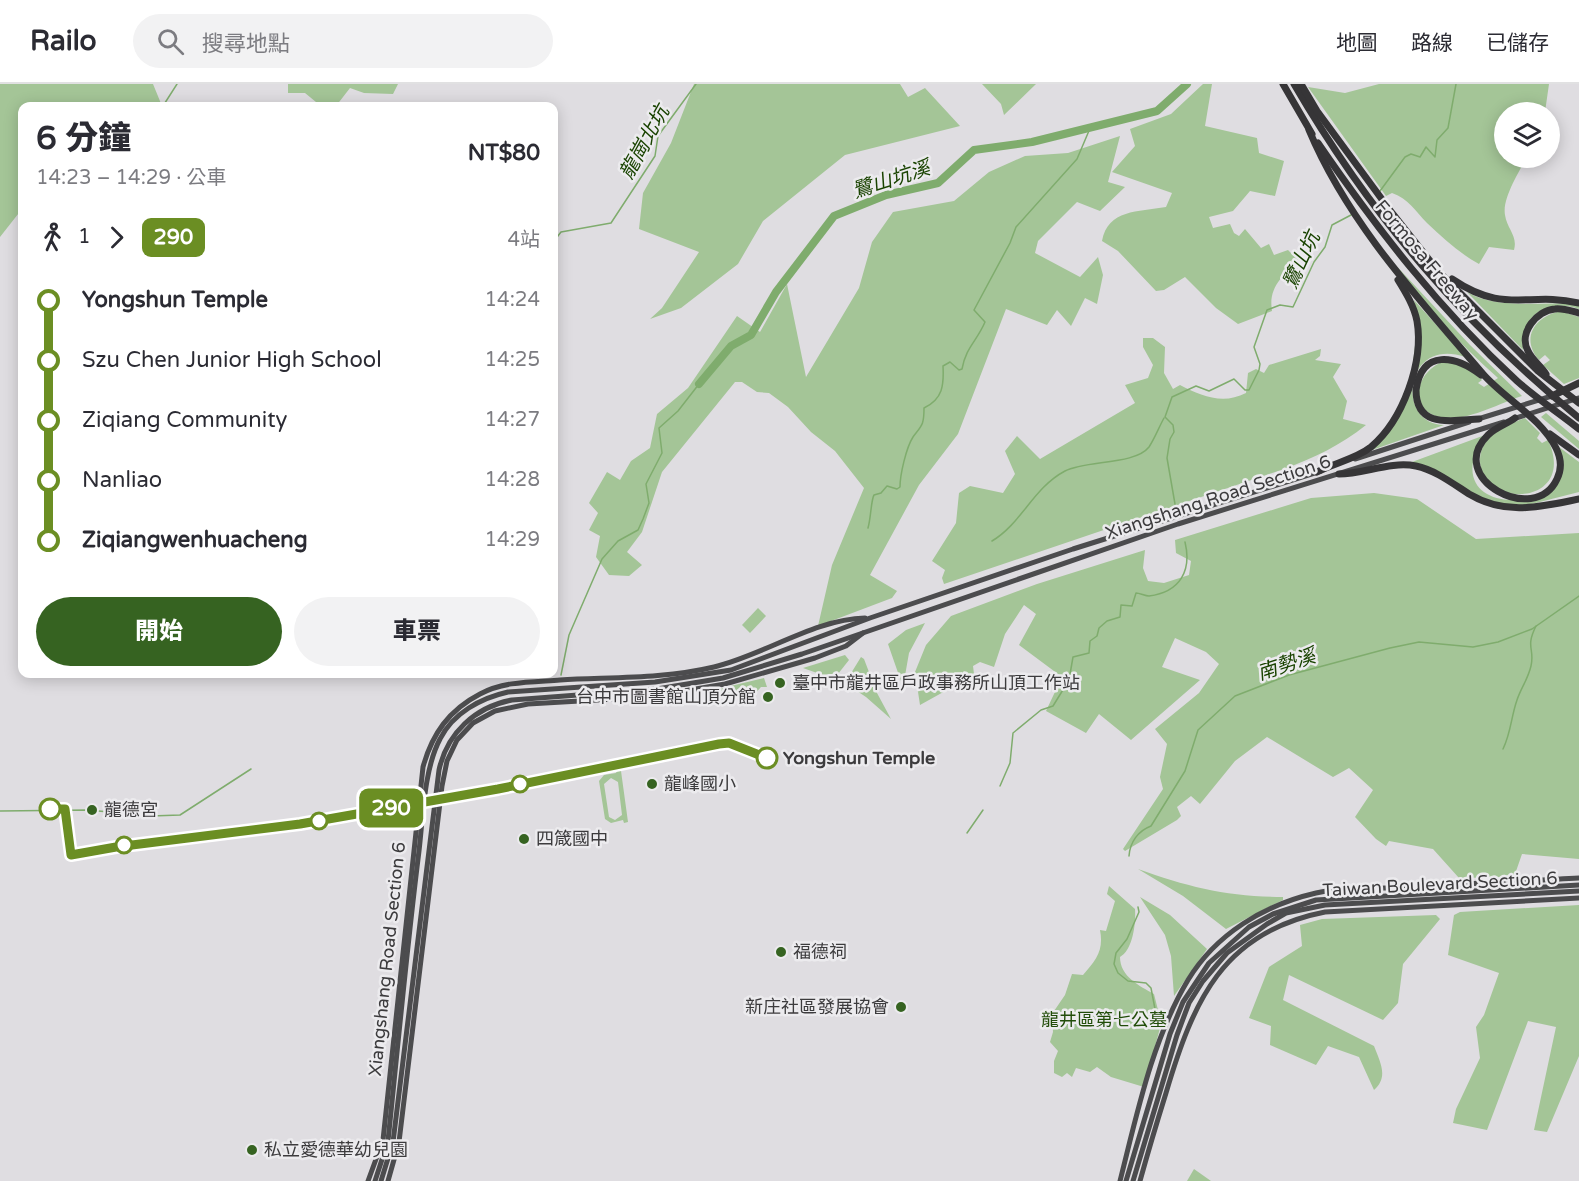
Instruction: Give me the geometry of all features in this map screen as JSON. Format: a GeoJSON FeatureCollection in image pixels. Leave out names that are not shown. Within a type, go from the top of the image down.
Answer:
{"type":"FeatureCollection","features":[{"type":"Feature","properties":{"kind":"highway","name":"Formosa Freeway"},"geometry":{"type":"LineString","coordinates":[[1283,84],[1310,130],[1370,218],[1402,259],[1451,314],[1519,382],[1579,429]]}},
{"type":"Feature","properties":{"kind":"highway","name":"Formosa Freeway"},"geometry":{"type":"LineString","coordinates":[[1294,84],[1316,115],[1364,194],[1419,263],[1493,344],[1579,418]]}},
{"type":"Feature","properties":{"kind":"highway"},"geometry":{"type":"LineString","coordinates":[[1301,84],[1316,115],[1426,256],[1523,356],[1579,403]]}},
{"type":"Feature","properties":{"kind":"highway"},"geometry":{"type":"LineString","coordinates":[[1310,130],[1321,158],[1384,254],[1422,306],[1490,382]]}},
{"type":"Feature","properties":{"kind":"highway"},"geometry":{"type":"LineString","coordinates":[[1317,472],[1371,447],[1393,419],[1410,381],[1418,343],[1417,321],[1410,300],[1384,254]]}},
{"type":"Feature","properties":{"kind":"highway"},"geometry":{"type":"LineString","coordinates":[[1426,256],[1451,278],[1484,296],[1518,302],[1560,300],[1579,303]]}},
{"type":"Feature","properties":{"kind":"highway"},"geometry":{"type":"LineString","coordinates":[[1547,376],[1528,351],[1525,342],[1531,323],[1549,310],[1564,309],[1579,313]]}},
{"type":"Feature","properties":{"kind":"highway"},"geometry":{"type":"LineString","coordinates":[[1479,419],[1450,423],[1432,418],[1425,413],[1416,395],[1418,381],[1426,368],[1447,358],[1469,366],[1533,421],[1579,456]]}},
{"type":"Feature","properties":{"kind":"highway"},"geometry":{"type":"LineString","coordinates":[[1552,396],[1579,385]]}},
{"type":"Feature","properties":{"kind":"highway"},"geometry":{"type":"LineString","coordinates":[[1515,418],[1486,437],[1477,459],[1479,472],[1486,484],[1501,494],[1515,498],[1530,498],[1548,491],[1560,472],[1560,458],[1555,446],[1533,421]]}},
{"type":"Feature","properties":{"kind":"highway"},"geometry":{"type":"LineString","coordinates":[[1339,474],[1413,465],[1433,472],[1485,503],[1507,509],[1526,509],[1579,499]]}},
{"type":"Feature","properties":{"kind":"main road","name":"Xiangshang Road Section 6"},"geometry":{"type":"LineString","coordinates":[[375,1181],[388,1141],[425,801],[434,754],[449,724],[464,711],[491,695],[529,690],[655,682],[731,670],[870,618],[1147,524],[1552,396]]}},
{"type":"Feature","properties":{"kind":"main road","name":"Xiangshang Road Section 6"},"geometry":{"type":"LineString","coordinates":[[381,1181],[393,1142],[439,770],[448,745],[457,731],[477,714],[503,702],[657,689],[723,678],[1178,524],[1579,398]]}},
{"type":"Feature","properties":{"kind":"main road","name":"Xiangshang Road Section 6"},"geometry":{"type":"LineString","coordinates":[[368,1181],[383,1140],[423,767],[432,741],[444,722],[459,707],[495,687],[533,681],[657,675],[703,669],[748,658],[845,619],[870,618]]}},
{"type":"Feature","properties":{"kind":"main road","name":"Xiangshang Road Section 6"},"geometry":{"type":"LineString","coordinates":[[388,1181],[399,1142],[442,786],[453,747],[466,729],[487,715],[515,705],[649,697],[725,684],[846,646],[867,630]]}},
{"type":"Feature","properties":{"kind":"main road","name":"Taiwan Boulevard Section 6"},"geometry":{"type":"LineString","coordinates":[[1120,1181],[1151,1067],[1170,1017],[1195,969],[1217,944],[1252,918],[1273,907],[1318,893],[1579,878]]}},
{"type":"Feature","properties":{"kind":"main road","name":"Taiwan Boulevard Section 6"},"geometry":{"type":"LineString","coordinates":[[1126,1181],[1170,1034],[1183,1002],[1200,974],[1230,942],[1249,927],[1273,914],[1316,900],[1579,885]]}},
{"type":"Feature","properties":{"kind":"main road","name":"Taiwan Boulevard Section 6"},"geometry":{"type":"LineString","coordinates":[[1132,1181],[1181,1024],[1203,981],[1227,953],[1254,933],[1286,913],[1324,905],[1579,891]]}},
{"type":"Feature","properties":{"kind":"main road","name":"Taiwan Boulevard Section 6"},"geometry":{"type":"LineString","coordinates":[[1140,1181],[1183,1037],[1209,985],[1232,957],[1258,938],[1309,915],[1579,898]]}},
{"type":"Feature","properties":{"kind":"green space"},"geometry":{"type":"Polygon","coordinates":[[[0,84],[153,84],[160,102],[18,102],[18,214],[0,237],[0,84]]]}},
{"type":"Feature","properties":{"kind":"green space"},"geometry":{"type":"Polygon","coordinates":[[[288,84],[398,84],[393,94],[364,93],[350,88],[339,102],[316,102],[305,93],[288,93],[288,84]]]}},
{"type":"Feature","properties":{"kind":"green space"},"geometry":{"type":"Polygon","coordinates":[[[694,84],[900,84],[908,97],[925,88],[960,126],[845,155],[763,221],[738,264],[681,308],[650,319],[662,308],[699,252],[639,229],[643,193],[671,143],[694,84]]]}},
{"type":"Feature","properties":{"kind":"green space"},"geometry":{"type":"Polygon","coordinates":[[[982,84],[1036,84],[1004,115],[1001,104],[982,84]]]}},
{"type":"Feature","properties":{"kind":"green space"},"geometry":{"type":"Polygon","coordinates":[[[1203,84],[1212,84],[1205,126],[1257,138],[1259,153],[1284,161],[1275,196],[1250,191],[1233,211],[1209,217],[1213,228],[1230,224],[1234,233],[1239,236],[1245,229],[1261,248],[1269,244],[1274,255],[1288,250],[1298,260],[1278,282],[1272,295],[1272,311],[1238,324],[1216,308],[1185,277],[1164,290],[1156,291],[1118,251],[1102,241],[1105,231],[1118,217],[1166,207],[1172,193],[1112,172],[1135,146],[1130,129],[1171,114],[1203,84]]]}},
{"type":"Feature","properties":{"kind":"green space"},"geometry":{"type":"Polygon","coordinates":[[[1379,84],[1549,84],[1546,102],[1494,102],[1494,168],[1520,168],[1508,193],[1505,208],[1506,220],[1515,241],[1514,250],[1489,247],[1479,264],[1446,240],[1403,199],[1392,193],[1386,196],[1308,87],[1345,93],[1379,84]]]}},
{"type":"Feature","properties":{"kind":"green space"},"geometry":{"type":"Polygon","coordinates":[[[1120,136],[1108,182],[1125,187],[1100,211],[1077,202],[1038,241],[1035,253],[1080,277],[1098,257],[1103,275],[1097,304],[1085,298],[1071,326],[1057,310],[1047,325],[1006,309],[958,434],[919,485],[870,575],[897,591],[892,598],[818,626],[832,565],[864,488],[835,451],[811,432],[788,407],[769,393],[757,392],[742,382],[735,382],[662,472],[642,532],[627,552],[642,565],[629,576],[609,575],[596,557],[600,536],[589,530],[598,513],[589,503],[607,472],[620,480],[631,461],[650,448],[657,414],[688,388],[737,316],[760,332],[787,284],[806,377],[859,288],[872,242],[893,212],[954,201],[989,172],[1025,156],[1068,153],[1120,136]]]}},
{"type":"Feature","properties":{"kind":"green space"},"geometry":{"type":"Polygon","coordinates":[[[1390,259],[1470,345],[1522,396],[1475,414],[1455,418],[1433,415],[1424,409],[1420,401],[1421,382],[1436,365],[1447,360],[1471,371],[1482,380],[1478,383],[1484,387],[1498,378],[1441,321],[1390,259]]]}},
{"type":"Feature","properties":{"kind":"green space"},"geometry":{"type":"Polygon","coordinates":[[[1467,292],[1493,301],[1579,305],[1579,309],[1557,306],[1538,312],[1526,327],[1523,350],[1467,292]]]}},
{"type":"Feature","properties":{"kind":"green space"},"geometry":{"type":"Polygon","coordinates":[[[1414,300],[1465,357],[1445,354],[1429,359],[1419,369],[1413,383],[1413,398],[1418,411],[1428,421],[1444,425],[1372,450],[1410,390],[1418,319],[1414,300]]]}},
{"type":"Feature","properties":{"kind":"green space"},"geometry":{"type":"Polygon","coordinates":[[[1561,311],[1579,317],[1579,378],[1564,384],[1543,365],[1550,360],[1545,355],[1539,360],[1531,344],[1533,329],[1538,323],[1561,311]]]}},
{"type":"Feature","properties":{"kind":"green space"},"geometry":{"type":"Polygon","coordinates":[[[1143,338],[1153,338],[1165,347],[1164,373],[1173,389],[1180,385],[1204,396],[1221,399],[1246,393],[1248,373],[1256,369],[1264,373],[1269,365],[1321,349],[1320,356],[1315,360],[1341,364],[1333,377],[1347,401],[1343,419],[1366,425],[1327,450],[1284,469],[944,584],[942,578],[945,570],[932,561],[956,523],[959,493],[970,486],[1003,493],[1015,474],[1005,451],[1017,436],[1040,459],[1135,403],[1125,385],[1148,378],[1153,365],[1143,347],[1143,338]]]}},
{"type":"Feature","properties":{"kind":"green space"},"geometry":{"type":"Polygon","coordinates":[[[1546,413],[1579,441],[1579,449],[1541,417],[1546,413]]]}},
{"type":"Feature","properties":{"kind":"green space"},"geometry":{"type":"Polygon","coordinates":[[[1525,418],[1540,433],[1537,438],[1542,443],[1548,440],[1554,462],[1550,478],[1540,489],[1525,494],[1509,493],[1494,487],[1484,476],[1480,459],[1481,451],[1485,443],[1496,432],[1525,418]]]}},
{"type":"Feature","properties":{"kind":"green space"},"geometry":{"type":"Polygon","coordinates":[[[1485,435],[1473,463],[1476,483],[1489,495],[1508,500],[1530,497],[1548,487],[1559,471],[1559,447],[1579,462],[1579,492],[1516,508],[1484,499],[1412,462],[1485,435]]]}},
{"type":"Feature","properties":{"kind":"green space"},"geometry":{"type":"Polygon","coordinates":[[[1374,493],[1417,499],[1476,539],[1579,533],[1579,859],[1522,854],[1514,877],[1459,878],[1433,849],[1389,841],[1386,846],[1376,839],[1355,817],[1373,790],[1349,768],[1333,777],[1267,737],[1235,761],[1200,804],[1191,796],[1177,807],[1181,816],[1177,820],[1125,851],[1123,849],[1163,789],[1160,777],[1167,744],[1155,729],[1199,693],[1219,664],[1206,652],[1175,638],[1162,667],[1200,680],[1131,740],[1099,714],[1086,733],[1046,711],[1062,677],[1019,645],[1036,614],[1024,605],[1005,634],[994,667],[980,662],[973,666],[975,682],[947,690],[920,705],[915,672],[926,645],[951,616],[1037,584],[1145,550],[1143,568],[1148,581],[1164,583],[1189,575],[1191,561],[1176,553],[1175,540],[1311,498],[1374,493]]]}},
{"type":"Feature","properties":{"kind":"green space"},"geometry":{"type":"Polygon","coordinates":[[[758,608],[766,616],[750,633],[742,625],[758,608]]]}},
{"type":"Feature","properties":{"kind":"green space"},"geometry":{"type":"Polygon","coordinates":[[[925,623],[909,653],[903,687],[888,644],[906,630],[925,623]]]}},
{"type":"Feature","properties":{"kind":"green space"},"geometry":{"type":"Polygon","coordinates":[[[845,655],[849,660],[834,679],[803,668],[845,655]]]}},
{"type":"Feature","properties":{"kind":"green space"},"geometry":{"type":"Polygon","coordinates":[[[861,657],[864,659],[877,693],[891,719],[866,697],[845,683],[861,657]]]}},
{"type":"Feature","properties":{"kind":"green space"},"geometry":{"type":"Polygon","coordinates":[[[764,678],[767,687],[761,687],[752,697],[718,698],[714,690],[764,678]]]}},
{"type":"Feature","properties":{"kind":"green space"},"geometry":{"type":"Polygon","coordinates":[[[621,771],[628,822],[624,823],[623,820],[611,823],[605,819],[599,781],[604,775],[621,771]],[[611,778],[604,784],[609,817],[615,820],[622,815],[618,782],[611,778]]]}},
{"type":"Feature","properties":{"kind":"green space"},"geometry":{"type":"Polygon","coordinates":[[[1138,869],[1209,890],[1263,897],[1283,897],[1283,900],[1226,929],[1183,896],[1138,869]]]}},
{"type":"Feature","properties":{"kind":"green space","name":"龍井區第七公墓"},"geometry":{"type":"Polygon","coordinates":[[[1109,886],[1135,909],[1131,942],[1120,957],[1123,970],[1132,980],[1154,994],[1159,1014],[1163,1017],[1144,1087],[1111,1077],[1097,1067],[1090,1072],[1076,1068],[1072,1077],[1067,1073],[1062,1077],[1054,1073],[1054,1061],[1058,1051],[1050,1042],[1053,1032],[1052,1014],[1065,995],[1072,974],[1083,975],[1098,955],[1101,944],[1100,930],[1106,931],[1115,901],[1107,894],[1109,886]]]}},
{"type":"Feature","properties":{"kind":"green space"},"geometry":{"type":"Polygon","coordinates":[[[1140,897],[1170,915],[1207,949],[1174,996],[1171,956],[1165,935],[1140,897]]]}},
{"type":"Feature","properties":{"kind":"green space"},"geometry":{"type":"Polygon","coordinates":[[[1579,905],[1579,1056],[1547,1132],[1534,1130],[1556,1027],[1528,1021],[1487,1130],[1453,1123],[1456,1109],[1480,1058],[1476,1027],[1484,1015],[1499,973],[1448,955],[1454,915],[1460,912],[1579,905]]]}},
{"type":"Feature","properties":{"kind":"green space"},"geometry":{"type":"Polygon","coordinates":[[[1436,915],[1440,919],[1403,964],[1398,1003],[1383,1020],[1289,975],[1283,1000],[1374,1046],[1381,1064],[1382,1075],[1379,1085],[1374,1090],[1359,1057],[1328,1046],[1316,1065],[1270,1045],[1271,1026],[1249,1018],[1269,967],[1302,946],[1300,925],[1322,919],[1436,915]]]}},
{"type":"Feature","properties":{"kind":"green space"},"geometry":{"type":"Polygon","coordinates":[[[1194,1169],[1211,1181],[1187,1181],[1194,1169]]]}},
{"type":"Feature","properties":{"kind":"waterway"},"geometry":{"type":"LineString","coordinates":[[166,102],[177,84]]}},
{"type":"Feature","properties":{"kind":"waterway","name":"龍崗北坑"},"geometry":{"type":"LineString","coordinates":[[558,236],[561,232],[611,223],[655,156],[658,136],[696,84]]}},
{"type":"Feature","properties":{"kind":"waterway","name":"鷺山坑溪"},"geometry":{"type":"LineString","coordinates":[[699,384],[731,346],[751,335],[776,292],[834,216],[886,195],[938,183],[974,150],[1032,142],[1157,111],[1187,84]]}},
{"type":"Feature","properties":{"kind":"waterway","name":"鷺山坑"},"geometry":{"type":"LineString","coordinates":[[1380,191],[1405,157],[1411,154],[1420,157],[1426,147],[1435,157],[1437,140],[1448,128],[1456,84]]}},
{"type":"Feature","properties":{"kind":"waterway","name":"鷺山坑"},"geometry":{"type":"LineString","coordinates":[[868,528],[874,495],[881,493],[887,486],[897,489],[900,487],[906,454],[910,442],[922,424],[924,408],[935,400],[941,391],[943,366],[950,362],[959,370],[962,369],[966,355],[982,329],[985,322],[974,310],[1010,243],[1016,227],[1077,159],[1091,126]]}},
{"type":"Feature","properties":{"kind":"waterway","name":"鷺山坑"},"geometry":{"type":"LineString","coordinates":[[1175,504],[1167,458],[1170,439],[1174,432],[1173,425],[1165,417],[1172,397],[1196,386],[1209,391],[1234,379],[1245,390],[1249,390],[1259,370],[1260,364],[1254,347],[1267,310],[1280,305],[1293,307],[1314,262],[1325,247],[1332,225],[1351,215]]}},
{"type":"Feature","properties":{"kind":"waterway"},"geometry":{"type":"LineString","coordinates":[[561,675],[569,635],[602,559],[618,541],[638,530],[643,519],[649,503],[646,484],[662,453],[659,428],[678,411],[699,384]]}},
{"type":"Feature","properties":{"kind":"waterway","name":"鷺山坑"},"geometry":{"type":"LineString","coordinates":[[992,541],[1012,525],[1044,487],[1065,471],[1085,465],[1122,460],[1142,453],[1149,447],[1164,418]]}},
{"type":"Feature","properties":{"kind":"waterway","name":"鷺山坑"},"geometry":{"type":"LineString","coordinates":[[1000,786],[1010,763],[1013,733],[1041,710],[1053,706],[1069,680],[1073,657],[1089,653],[1090,641],[1097,636],[1099,628],[1107,621],[1120,617],[1121,605],[1132,606],[1136,593],[1149,596],[1160,594],[1176,585],[1185,571],[1187,562],[1185,542]]}},
{"type":"Feature","properties":{"kind":"waterway","name":"南勢溪"},"geometry":{"type":"LineString","coordinates":[[1129,856],[1135,838],[1151,826],[1185,771],[1198,730],[1235,696],[1289,675],[1419,642],[1473,647],[1498,642],[1532,629],[1579,596]]}},
{"type":"Feature","properties":{"kind":"waterway","name":"南勢溪"},"geometry":{"type":"LineString","coordinates":[[1503,749],[1517,700],[1531,666],[1531,639],[1536,626]]}},
{"type":"Feature","properties":{"kind":"waterway"},"geometry":{"type":"LineString","coordinates":[[0,811],[88,810],[151,816],[180,815],[251,769]]}},
{"type":"Feature","properties":{"kind":"waterway","name":"鷺山坑"},"geometry":{"type":"LineString","coordinates":[[967,833],[983,810]]}},
{"type":"Feature","properties":{"kind":"waterway","name":"南勢溪"},"geometry":{"type":"LineString","coordinates":[[1138,907],[1139,912],[1127,939],[1116,953],[1114,964],[1118,973],[1128,981],[1146,983],[1151,988],[1155,1009]]}},
{"type":"Feature","properties":{"kind":"bus line","name":"290"},"geometry":{"type":"LineString","coordinates":[[50,809],[65,809],[71,855],[116,847],[300,824],[498,789],[719,744],[736,745],[767,758]]}},
{"type":"Feature","properties":{"kind":"place","name":"臺中市龍井區戶政事務所山頂工作站"},"geometry":{"type":"Point","coordinates":[780,683]}},
{"type":"Feature","properties":{"kind":"place","name":"台中市圖書館山頂分館"},"geometry":{"type":"Point","coordinates":[768,697]}},
{"type":"Feature","properties":{"kind":"place","name":"Yongshun Temple"},"geometry":{"type":"Point","coordinates":[767,758]}},
{"type":"Feature","properties":{"kind":"place","name":"龍峰國小"},"geometry":{"type":"Point","coordinates":[652,784]}},
{"type":"Feature","properties":{"kind":"place","name":"龍德宮"},"geometry":{"type":"Point","coordinates":[92,810]}},
{"type":"Feature","properties":{"kind":"place","name":"四箴國中"},"geometry":{"type":"Point","coordinates":[524,839]}},
{"type":"Feature","properties":{"kind":"place","name":"福德祠"},"geometry":{"type":"Point","coordinates":[781,952]}},
{"type":"Feature","properties":{"kind":"place","name":"新庄社區發展協會"},"geometry":{"type":"Point","coordinates":[901,1007]}},
{"type":"Feature","properties":{"kind":"place","name":"私立愛德華幼兒園"},"geometry":{"type":"Point","coordinates":[252,1150]}}]}
